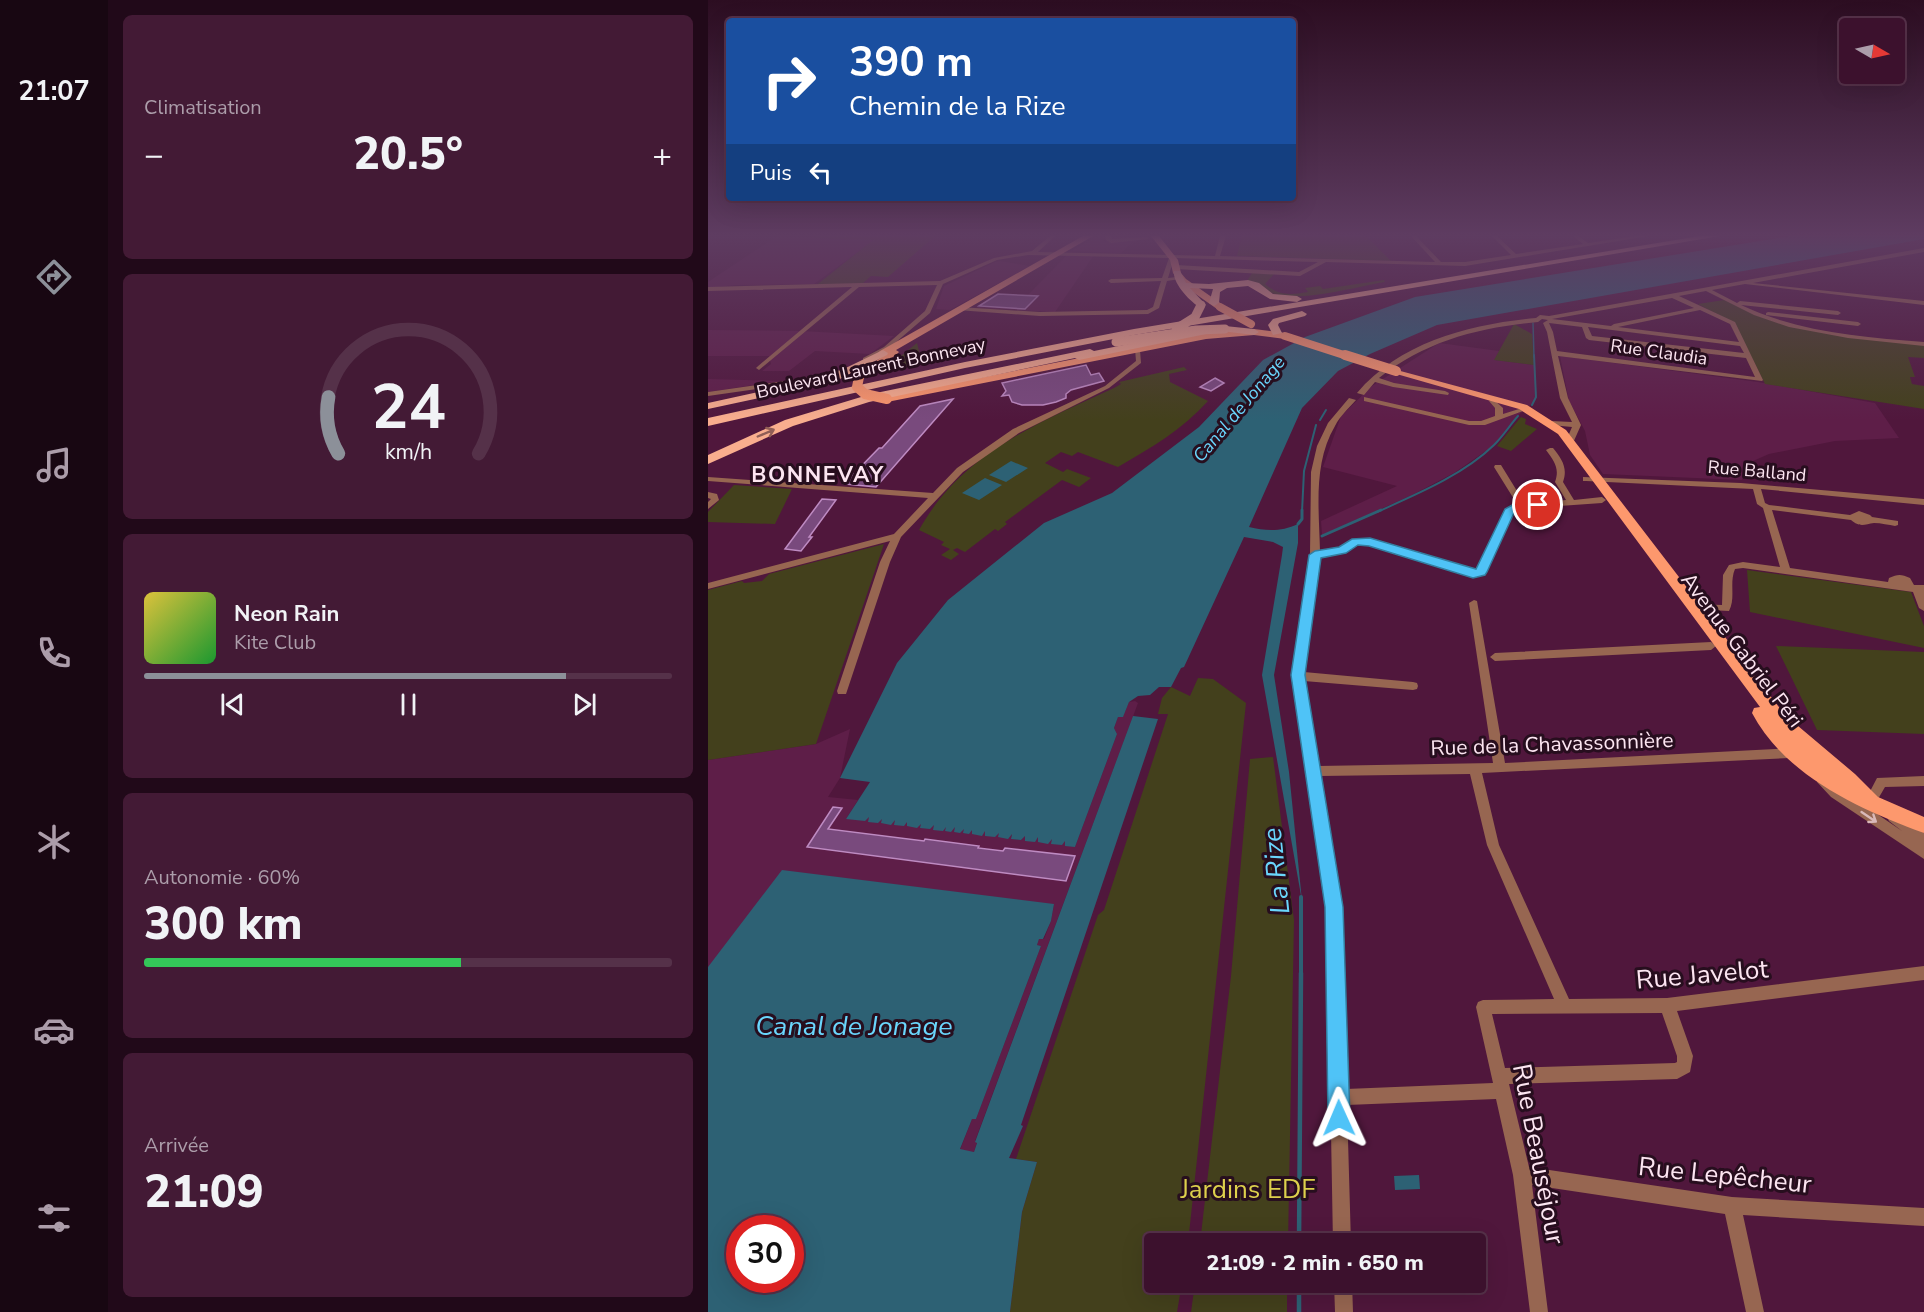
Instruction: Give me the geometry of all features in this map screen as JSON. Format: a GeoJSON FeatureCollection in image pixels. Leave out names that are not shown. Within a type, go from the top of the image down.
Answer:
{"type":"FeatureCollection","features":[{"type":"Feature","properties":{"kind":"highway"},"geometry":{"type":"LineString","coordinates":[[708,428],[1177,328],[1195,317],[1201,305],[1195,297]]}},
{"type":"Feature","properties":{"kind":"highway"},"geometry":{"type":"LineString","coordinates":[[1216,297],[1217,308],[1254,297]]}},
{"type":"Feature","properties":{"kind":"highway"},"geometry":{"type":"LineString","coordinates":[[1276,297],[1303,300]]}},
{"type":"Feature","properties":{"kind":"highway","name":"Boulevard Laurent Bonnevay"},"geometry":{"type":"LineString","coordinates":[[708,416],[862,379],[1217,308],[1320,297]]}},
{"type":"Feature","properties":{"kind":"highway","name":"Boulevard Laurent Bonnevay"},"geometry":{"type":"LineString","coordinates":[[708,422],[1052,348],[1349,297]]}},
{"type":"Feature","properties":{"kind":"highway"},"geometry":{"type":"LineString","coordinates":[[919,394],[993,375],[1370,297]]}},
{"type":"Feature","properties":{"kind":"highway"},"geometry":{"type":"LineString","coordinates":[[1281,334],[1274,325],[1276,321],[1371,297]]}},
{"type":"Feature","properties":{"kind":"highway"},"geometry":{"type":"LineString","coordinates":[[1116,342],[1196,330],[1228,327],[1253,328]]}},
{"type":"Feature","properties":{"kind":"highway"},"geometry":{"type":"LineString","coordinates":[[865,399],[1228,327]]}},
{"type":"Feature","properties":{"kind":"highway"},"geometry":{"type":"LineString","coordinates":[[708,406],[830,380],[884,353]]}},
{"type":"Feature","properties":{"kind":"highway"},"geometry":{"type":"LineString","coordinates":[[708,460],[789,423],[954,374]]}},
{"type":"Feature","properties":{"kind":"highway"},"geometry":{"type":"LineString","coordinates":[[708,406],[862,379]]}},
{"type":"Feature","properties":{"kind":"main road"},"geometry":{"type":"LineString","coordinates":[[884,353],[981,297]]}},
{"type":"Feature","properties":{"kind":"main road"},"geometry":{"type":"LineString","coordinates":[[1210,297],[1217,308],[1253,328],[1281,334],[1396,370],[1497,397],[1523,411]]}},
{"type":"Feature","properties":{"kind":"main road"},"geometry":{"type":"LineString","coordinates":[[899,343],[862,379],[857,387],[862,392],[887,399],[919,394],[1104,357],[1137,353],[1206,336],[1253,328]]}},
{"type":"Feature","properties":{"kind":"main road"},"geometry":{"type":"LineString","coordinates":[[1473,392],[1523,411]]}},
{"type":"Feature","properties":{"kind":"main road","name":"Avenue Gabriel Péri"},"geometry":{"type":"LineString","coordinates":[[1523,411],[1551,423],[1570,441],[1602,500],[1792,753],[1848,792],[1924,825]]}},
{"type":"Feature","properties":{"kind":"main road","name":"Avenue Gabriel Péri"},"geometry":{"type":"LineString","coordinates":[[1523,411],[1553,436],[1634,528],[1779,720],[1808,747],[1850,779],[1871,801]]}},
{"type":"Feature","properties":{"kind":"main road","name":"Avenue Gabriel Péri"},"geometry":{"type":"LineString","coordinates":[[1602,500],[1610,502],[1625,522],[1634,528]]}},
{"type":"Feature","properties":{"kind":"street"},"geometry":{"type":"LineString","coordinates":[[759,368],[844,297]]}},
{"type":"Feature","properties":{"kind":"street"},"geometry":{"type":"LineString","coordinates":[[708,394],[831,375],[899,343],[930,310],[935,297]]}},
{"type":"Feature","properties":{"kind":"street"},"geometry":{"type":"LineString","coordinates":[[960,309],[1040,314],[1148,312],[1156,308],[1162,297]]}},
{"type":"Feature","properties":{"kind":"street"},"geometry":{"type":"LineString","coordinates":[[1364,396],[1374,378],[1404,358],[1437,341],[1480,328],[1546,321],[1661,297]]}},
{"type":"Feature","properties":{"kind":"street"},"geometry":{"type":"LineString","coordinates":[[1677,297],[1733,323],[1749,356]]}},
{"type":"Feature","properties":{"kind":"street"},"geometry":{"type":"LineString","coordinates":[[1722,297],[1757,310],[1858,324]]}},
{"type":"Feature","properties":{"kind":"street"},"geometry":{"type":"LineString","coordinates":[[1868,297],[1924,303]]}},
{"type":"Feature","properties":{"kind":"street"},"geometry":{"type":"LineString","coordinates":[[1605,328],[1703,308]]}},
{"type":"Feature","properties":{"kind":"street"},"geometry":{"type":"LineString","coordinates":[[1757,310],[1838,313]]}},
{"type":"Feature","properties":{"kind":"street"},"geometry":{"type":"LineString","coordinates":[[1757,310],[1779,322],[1826,332],[1924,344]]}},
{"type":"Feature","properties":{"kind":"street"},"geometry":{"type":"LineString","coordinates":[[1546,321],[1743,344]]}},
{"type":"Feature","properties":{"kind":"street"},"geometry":{"type":"LineString","coordinates":[[1546,321],[1564,398],[1577,425],[1570,441]]}},
{"type":"Feature","properties":{"kind":"street"},"geometry":{"type":"LineString","coordinates":[[1586,327],[1589,338],[1749,356]]}},
{"type":"Feature","properties":{"kind":"street"},"geometry":{"type":"LineString","coordinates":[[842,691],[885,562],[897,536],[910,525],[960,470],[1016,431],[1107,387],[1139,362],[1137,353]]}},
{"type":"Feature","properties":{"kind":"street","name":"Rue Claudia"},"geometry":{"type":"LineString","coordinates":[[1554,353],[1760,380],[1749,356]]}},
{"type":"Feature","properties":{"kind":"street"},"geometry":{"type":"LineString","coordinates":[[1374,378],[1393,385],[1445,393]]}},
{"type":"Feature","properties":{"kind":"street"},"geometry":{"type":"LineString","coordinates":[[1342,1233],[1334,907],[1298,675],[1315,555],[1314,472],[1321,446],[1332,423],[1352,400],[1351,395],[1364,396],[1469,423],[1482,423],[1499,416],[1523,411]]}},
{"type":"Feature","properties":{"kind":"street"},"geometry":{"type":"LineString","coordinates":[[1493,401],[1499,408],[1499,416]]}},
{"type":"Feature","properties":{"kind":"street"},"geometry":{"type":"LineString","coordinates":[[1551,423],[1577,425]]}},
{"type":"Feature","properties":{"kind":"street"},"geometry":{"type":"LineString","coordinates":[[1550,450],[1561,463],[1560,482],[1571,502]]}},
{"type":"Feature","properties":{"kind":"street"},"geometry":{"type":"LineString","coordinates":[[1498,466],[1522,506]]}},
{"type":"Feature","properties":{"kind":"street","name":"Rue Balland"},"geometry":{"type":"LineString","coordinates":[[1591,478],[1756,486],[1924,502]]}},
{"type":"Feature","properties":{"kind":"street"},"geometry":{"type":"LineString","coordinates":[[708,479],[934,496]]}},
{"type":"Feature","properties":{"kind":"street"},"geometry":{"type":"LineString","coordinates":[[1756,486],[1761,504],[1767,507],[1854,518],[1859,514],[1870,520],[1895,523]]}},
{"type":"Feature","properties":{"kind":"street"},"geometry":{"type":"LineString","coordinates":[[708,495],[714,496],[715,500],[708,506]]}},
{"type":"Feature","properties":{"kind":"street"},"geometry":{"type":"LineString","coordinates":[[1315,555],[1342,551],[1356,542],[1370,542],[1473,574],[1481,572],[1509,512],[1514,507],[1602,500]]}},
{"type":"Feature","properties":{"kind":"street"},"geometry":{"type":"LineString","coordinates":[[1767,507],[1786,572]]}},
{"type":"Feature","properties":{"kind":"street"},"geometry":{"type":"LineString","coordinates":[[708,586],[897,536]]}},
{"type":"Feature","properties":{"kind":"street"},"geometry":{"type":"LineString","coordinates":[[1693,607],[1725,609],[1728,575],[1732,567],[1743,566],[1917,589],[1924,608]]}},
{"type":"Feature","properties":{"kind":"street"},"geometry":{"type":"LineString","coordinates":[[1474,603],[1500,768]]}},
{"type":"Feature","properties":{"kind":"street"},"geometry":{"type":"LineString","coordinates":[[1495,657],[1711,646]]}},
{"type":"Feature","properties":{"kind":"street"},"geometry":{"type":"LineString","coordinates":[[1298,675],[1413,686]]}},
{"type":"Feature","properties":{"kind":"street"},"geometry":{"type":"LineString","coordinates":[[1792,753],[1835,793],[1924,853]]}},
{"type":"Feature","properties":{"kind":"street","name":"Rue de la Chavassonnière"},"geometry":{"type":"LineString","coordinates":[[1313,771],[1500,768],[1792,753]]}},
{"type":"Feature","properties":{"kind":"street"},"geometry":{"type":"LineString","coordinates":[[1475,768],[1493,845],[1564,1005]]}},
{"type":"Feature","properties":{"kind":"street"},"geometry":{"type":"LineString","coordinates":[[1924,781],[1881,782],[1871,801],[1924,840]]}},
{"type":"Feature","properties":{"kind":"street","name":"Rue Javelot"},"geometry":{"type":"LineString","coordinates":[[1483,1006],[1667,1005],[1924,973]]}},
{"type":"Feature","properties":{"kind":"street"},"geometry":{"type":"LineString","coordinates":[[1338,1097],[1677,1071],[1684,1066],[1684,1056],[1667,1005]]}},
{"type":"Feature","properties":{"kind":"street","name":"Rue Beauséjour"},"geometry":{"type":"LineString","coordinates":[[1483,1006],[1522,1175],[1539,1312]]}},
{"type":"Feature","properties":{"kind":"street","name":"Rue Lepêcheur"},"geometry":{"type":"LineString","coordinates":[[1522,1175],[1732,1206],[1924,1217]]}},
{"type":"Feature","properties":{"kind":"street"},"geometry":{"type":"LineString","coordinates":[[1732,1206],[1755,1312]]}},
{"type":"Feature","properties":{"kind":"street"},"geometry":{"type":"LineString","coordinates":[[1343,1293],[1344,1312]]}},
{"type":"Feature","properties":{"kind":"shaded area"},"geometry":{"type":"Polygon","coordinates":[[[940,297],[973,297],[950,310],[936,309],[940,297]]]}},
{"type":"Feature","properties":{"kind":"shaded area"},"geometry":{"type":"Polygon","coordinates":[[[992,297],[1065,297],[1055,312],[977,308],[992,297]]]}},
{"type":"Feature","properties":{"kind":"shaded area"},"geometry":{"type":"Polygon","coordinates":[[[708,330],[801,331],[894,336],[870,354],[815,351],[789,371],[762,371],[771,364],[769,356],[708,356],[708,330]]]}},
{"type":"Feature","properties":{"kind":"shaded area"},"geometry":{"type":"Polygon","coordinates":[[[1439,343],[1499,351],[1495,360],[1535,365],[1536,395],[1533,403],[1516,417],[1493,446],[1454,473],[1410,496],[1322,535],[1321,521],[1397,486],[1323,467],[1341,416],[1372,386],[1439,343]]]}},
{"type":"Feature","properties":{"kind":"shaded area"},"geometry":{"type":"Polygon","coordinates":[[[1560,356],[1758,382],[1875,403],[1899,438],[1835,441],[1769,454],[1753,461],[1745,468],[1742,480],[1603,474],[1590,455],[1585,431],[1569,401],[1560,356]]]}},
{"type":"Feature","properties":{"kind":"shaded area"},"geometry":{"type":"Polygon","coordinates":[[[708,379],[781,381],[708,392],[708,379]]]}},
{"type":"Feature","properties":{"kind":"shaded area"},"geometry":{"type":"Polygon","coordinates":[[[1129,702],[1138,703],[975,1141],[977,1142],[974,1152],[960,1150],[972,1119],[976,1119],[1041,946],[1037,945],[1039,939],[1044,939],[1051,921],[1054,904],[708,967],[708,760],[816,744],[850,729],[840,778],[828,797],[858,800],[846,819],[870,816],[1012,833],[1011,839],[1021,840],[1026,834],[1066,839],[1075,847],[1117,734],[1114,728],[1118,717],[1123,716],[1129,702]]]}},
{"type":"Feature","properties":{"kind":"green space"},"geometry":{"type":"Polygon","coordinates":[[[1724,300],[1779,323],[1819,331],[1924,345],[1924,358],[1908,357],[1915,377],[1910,377],[1912,384],[1924,386],[1924,409],[1765,384],[1735,324],[1698,304],[1724,300]]]}},
{"type":"Feature","properties":{"kind":"green space"},"geometry":{"type":"Polygon","coordinates":[[[1514,324],[1532,334],[1534,365],[1494,360],[1514,324]]]}},
{"type":"Feature","properties":{"kind":"green space"},"geometry":{"type":"Polygon","coordinates":[[[917,343],[922,363],[881,372],[917,343]]]}},
{"type":"Feature","properties":{"kind":"green space"},"geometry":{"type":"Polygon","coordinates":[[[1184,367],[1187,370],[1169,374],[1170,382],[1208,401],[1177,429],[1142,453],[1118,467],[1078,452],[1072,456],[1061,452],[1045,463],[1063,472],[1067,469],[1091,478],[1079,487],[1062,480],[1005,522],[1007,524],[998,531],[995,529],[965,552],[957,548],[953,550],[959,554],[951,560],[941,555],[950,549],[941,545],[944,542],[919,530],[937,503],[957,480],[1004,443],[1114,388],[1121,384],[1119,382],[1184,367]]]}},
{"type":"Feature","properties":{"kind":"green space"},"geometry":{"type":"Polygon","coordinates":[[[1521,417],[1526,419],[1525,424],[1537,429],[1511,451],[1497,446],[1521,417]]]}},
{"type":"Feature","properties":{"kind":"green space"},"geometry":{"type":"Polygon","coordinates":[[[734,485],[792,489],[775,524],[708,522],[708,512],[734,485]]]}},
{"type":"Feature","properties":{"kind":"green space"},"geometry":{"type":"Polygon","coordinates":[[[884,544],[816,744],[708,760],[708,590],[742,581],[744,583],[762,581],[769,574],[884,544]]]}},
{"type":"Feature","properties":{"kind":"green space"},"geometry":{"type":"Polygon","coordinates":[[[1747,570],[1911,592],[1924,626],[1924,648],[1750,612],[1747,570]]]}},
{"type":"Feature","properties":{"kind":"green space"},"geometry":{"type":"Polygon","coordinates":[[[1776,646],[1924,652],[1924,734],[1817,730],[1776,646]]]}},
{"type":"Feature","properties":{"kind":"green space"},"geometry":{"type":"Polygon","coordinates":[[[1198,678],[1213,679],[1246,703],[1189,1233],[1144,1233],[1144,1293],[1180,1293],[1177,1312],[1010,1312],[1022,1212],[1037,1162],[1016,1159],[1098,915],[1104,910],[1168,714],[1158,714],[1162,698],[1171,687],[1190,696],[1198,678]]]}},
{"type":"Feature","properties":{"kind":"green space","name":"Jardins EDF"},"geometry":{"type":"Polygon","coordinates":[[[1273,757],[1294,920],[1288,1233],[1201,1233],[1231,976],[1250,759],[1273,757]]]}},
{"type":"Feature","properties":{"kind":"green space"},"geometry":{"type":"Polygon","coordinates":[[[1194,1293],[1287,1293],[1287,1312],[1191,1312],[1194,1293]]]}},
{"type":"Feature","properties":{"kind":"water","name":"Canal de Jonage"},"geometry":{"type":"Polygon","coordinates":[[[1414,297],[1594,297],[1437,325],[1370,354],[1338,371],[1302,408],[1249,527],[1274,530],[1298,524],[1298,543],[1274,675],[1289,772],[1302,901],[1262,675],[1283,547],[1273,542],[1244,537],[1184,667],[1181,668],[1171,687],[1159,687],[1150,695],[1138,696],[1129,702],[1123,717],[1118,717],[1114,728],[1117,734],[1075,847],[1065,846],[1065,841],[1062,845],[1051,844],[1052,839],[1048,844],[1038,842],[1038,837],[1035,842],[1025,841],[1025,836],[1021,840],[1011,839],[1012,834],[1008,839],[998,837],[999,833],[995,837],[985,836],[985,831],[982,836],[972,834],[972,830],[969,834],[963,833],[964,829],[960,833],[954,832],[955,827],[951,832],[945,831],[946,827],[943,831],[933,830],[934,825],[930,829],[920,828],[921,824],[917,828],[907,826],[907,822],[904,826],[894,825],[895,820],[891,825],[881,823],[882,819],[878,823],[868,822],[869,817],[865,821],[846,819],[870,782],[840,778],[897,663],[948,600],[1044,523],[1112,493],[1199,427],[1263,360],[1305,337],[1414,297]]]}},
{"type":"Feature","properties":{"kind":"water"},"geometry":{"type":"Polygon","coordinates":[[[1011,461],[1028,468],[1006,482],[989,475],[1011,461]]]}},
{"type":"Feature","properties":{"kind":"water"},"geometry":{"type":"Polygon","coordinates":[[[985,478],[1002,485],[979,500],[962,493],[985,478]]]}},
{"type":"Feature","properties":{"kind":"water","name":"Canal de Jonage"},"geometry":{"type":"Polygon","coordinates":[[[1133,716],[1158,719],[1021,1125],[1023,1126],[1009,1158],[1037,1162],[1022,1212],[1010,1312],[708,1312],[708,967],[782,870],[1054,904],[1051,921],[1043,939],[1039,939],[1037,945],[1041,946],[976,1119],[972,1119],[960,1149],[974,1152],[977,1143],[975,1142],[1133,716]]]}},
{"type":"Feature","properties":{"kind":"water"},"geometry":{"type":"Polygon","coordinates":[[[1419,1175],[1420,1189],[1395,1190],[1394,1176],[1419,1175]]]}},
{"type":"Feature","properties":{"kind":"building"},"geometry":{"type":"Polygon","coordinates":[[[993,297],[1037,297],[1025,309],[979,306],[993,297]]]}},
{"type":"Feature","properties":{"kind":"building"},"geometry":{"type":"Polygon","coordinates":[[[1086,365],[1091,375],[1099,373],[1104,381],[1071,390],[1066,394],[1066,398],[1056,402],[1043,405],[1022,405],[1012,402],[1009,395],[1002,396],[1006,391],[1002,383],[1086,365]]]}},
{"type":"Feature","properties":{"kind":"building"},"geometry":{"type":"Polygon","coordinates":[[[1215,378],[1224,383],[1211,391],[1200,387],[1215,378]]]}},
{"type":"Feature","properties":{"kind":"building"},"geometry":{"type":"Polygon","coordinates":[[[953,399],[876,487],[844,484],[879,448],[882,448],[920,406],[953,399]]]}},
{"type":"Feature","properties":{"kind":"building"},"geometry":{"type":"Polygon","coordinates":[[[822,499],[836,500],[809,537],[812,537],[801,551],[785,549],[822,499]]]}},
{"type":"Feature","properties":{"kind":"building"},"geometry":{"type":"Polygon","coordinates":[[[833,807],[842,808],[828,829],[924,841],[925,839],[1003,851],[1005,848],[1075,856],[1066,881],[807,847],[833,807]]]}},
{"type":"Feature","properties":{"kind":"waterway"},"geometry":{"type":"LineString","coordinates":[[1533,323],[1534,357]]}},
{"type":"Feature","properties":{"kind":"waterway"},"geometry":{"type":"LineString","coordinates":[[1532,405],[1536,397],[1534,355]]}},
{"type":"Feature","properties":{"kind":"waterway"},"geometry":{"type":"LineString","coordinates":[[1320,420],[1326,410]]}},
{"type":"Feature","properties":{"kind":"waterway"},"geometry":{"type":"LineString","coordinates":[[1377,512],[1439,483],[1468,466],[1494,445],[1518,416]]}},
{"type":"Feature","properties":{"kind":"waterway"},"geometry":{"type":"LineString","coordinates":[[1302,512],[1304,471],[1316,425]]}},
{"type":"Feature","properties":{"kind":"waterway"},"geometry":{"type":"LineString","coordinates":[[1322,536],[1381,510]]}},
{"type":"Feature","properties":{"kind":"waterway"},"geometry":{"type":"LineString","coordinates":[[1298,524],[1302,519],[1302,512]]}},
{"type":"Feature","properties":{"kind":"waterway","name":"La Rize"},"geometry":{"type":"LineString","coordinates":[[1301,897],[1301,973]]}},
{"type":"Feature","properties":{"kind":"waterway","name":"La Rize"},"geometry":{"type":"LineString","coordinates":[[1299,1233],[1301,973]]}},
{"type":"Feature","properties":{"kind":"waterway","name":"La Rize"},"geometry":{"type":"LineString","coordinates":[[1299,1293],[1299,1312]]}},
{"type":"Feature","properties":{"kind":"district","name":"BONNEVAY"},"geometry":{"type":"Point","coordinates":[818,474]}},
{"type":"Feature","properties":{"kind":"route"},"geometry":{"type":"LineString","coordinates":[[1339,1118],[1334,907],[1298,675],[1315,555],[1342,551],[1356,542],[1370,542],[1473,574],[1481,572],[1509,512],[1514,507],[1538,505]]}}]}
